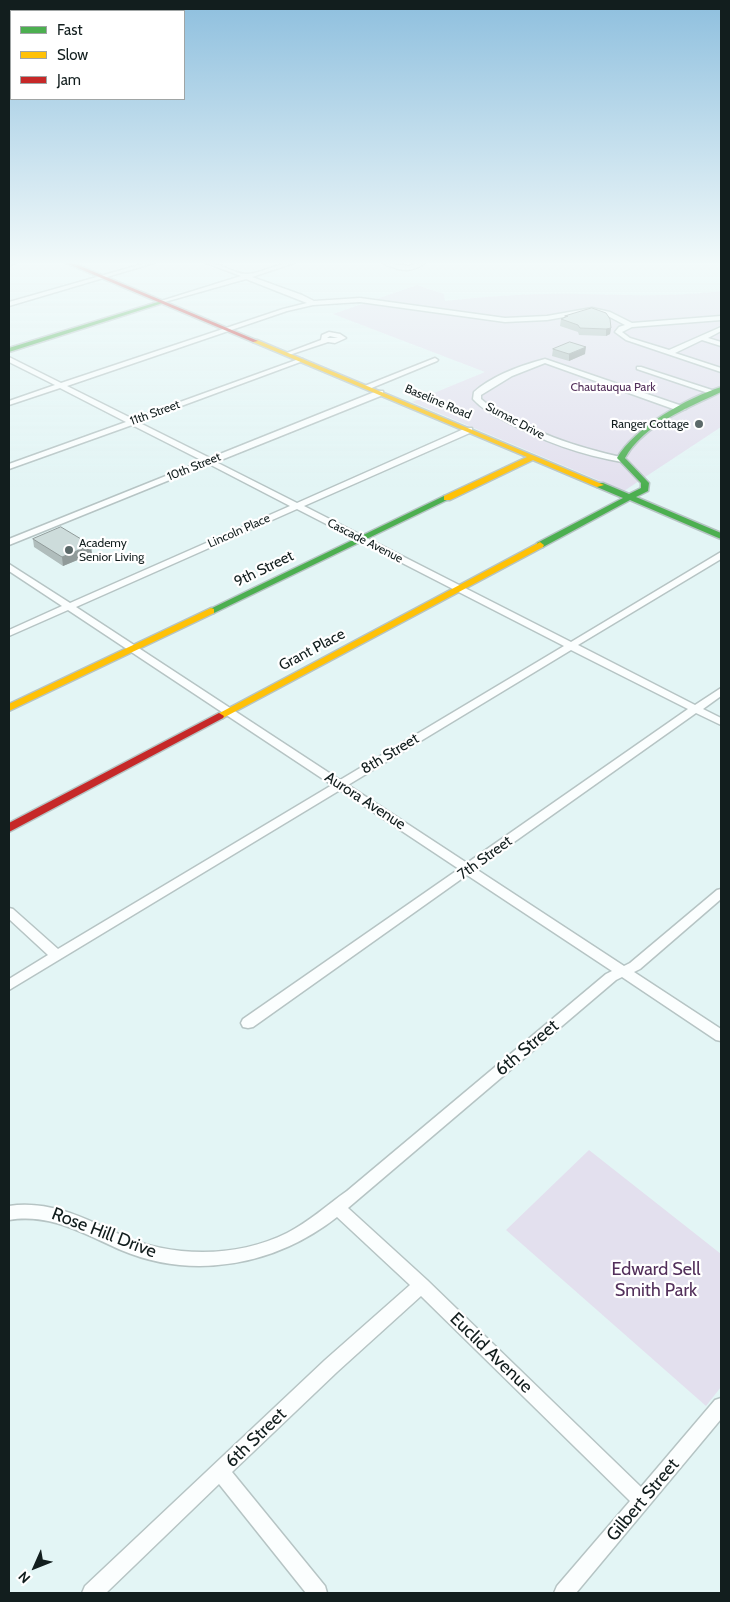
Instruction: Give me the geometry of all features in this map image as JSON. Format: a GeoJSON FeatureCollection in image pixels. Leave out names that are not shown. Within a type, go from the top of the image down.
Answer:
{"type":"FeatureCollection","features":[{"type":"Feature","properties":{"kind":"street"},"geometry":{"type":"LineString","coordinates":[[9,350],[49,338]]}},
{"type":"Feature","properties":{"kind":"street"},"geometry":{"type":"LineString","coordinates":[[9,403],[206,338]]}},
{"type":"Feature","properties":{"kind":"street","name":"Baseline Road"},"geometry":{"type":"LineString","coordinates":[[248,338],[630,497],[645,501],[721,536]]}},
{"type":"Feature","properties":{"kind":"street"},"geometry":{"type":"LineString","coordinates":[[629,338],[721,370]]}},
{"type":"Feature","properties":{"kind":"street"},"geometry":{"type":"LineString","coordinates":[[669,353],[702,338],[721,344]]}},
{"type":"Feature","properties":{"kind":"street"},"geometry":{"type":"LineString","coordinates":[[288,354],[326,340]]}},
{"type":"Feature","properties":{"kind":"street","name":"Cascade Avenue"},"geometry":{"type":"LineString","coordinates":[[9,359],[721,722]]}},
{"type":"Feature","properties":{"kind":"street","name":"11th Street"},"geometry":{"type":"LineString","coordinates":[[9,466],[302,360]]}},
{"type":"Feature","properties":{"kind":"street"},"geometry":{"type":"LineString","coordinates":[[366,387],[435,360]]}},
{"type":"Feature","properties":{"kind":"street","name":"Sumac Drive"},"geometry":{"type":"LineString","coordinates":[[622,460],[591,453],[544,437],[513,422],[478,400],[476,395],[482,388],[533,363],[542,361],[550,362],[682,409]]}},
{"type":"Feature","properties":{"kind":"street"},"geometry":{"type":"LineString","coordinates":[[638,368],[718,391]]}},
{"type":"Feature","properties":{"kind":"street"},"geometry":{"type":"LineString","coordinates":[[622,460],[621,454],[628,443],[682,409],[718,391]]}},
{"type":"Feature","properties":{"kind":"street","name":"10th Street"},"geometry":{"type":"LineString","coordinates":[[9,542],[380,393]]}},
{"type":"Feature","properties":{"kind":"street","name":"Lincoln Place"},"geometry":{"type":"LineString","coordinates":[[9,633],[469,430]]}},
{"type":"Feature","properties":{"kind":"street","name":"9th Street"},"geometry":{"type":"LineString","coordinates":[[9,708],[533,456]]}},
{"type":"Feature","properties":{"kind":"street","name":"Grant Place"},"geometry":{"type":"LineString","coordinates":[[9,828],[646,488],[646,485],[622,460]]}},
{"type":"Feature","properties":{"kind":"street","name":"8th Street"},"geometry":{"type":"LineString","coordinates":[[9,985],[721,555]]}},
{"type":"Feature","properties":{"kind":"street","name":"Aurora Avenue"},"geometry":{"type":"LineString","coordinates":[[9,566],[132,649],[721,1036]]}},
{"type":"Feature","properties":{"kind":"street","name":"7th Street"},"geometry":{"type":"LineString","coordinates":[[248,1023],[469,870],[643,744],[721,691]]}},
{"type":"Feature","properties":{"kind":"street","name":"6th Street"},"geometry":{"type":"LineString","coordinates":[[336,1208],[609,978],[636,966],[721,893]]}},
{"type":"Feature","properties":{"kind":"street"},"geometry":{"type":"LineString","coordinates":[[9,912],[57,956]]}},
{"type":"Feature","properties":{"kind":"street","name":"Rose Hill Drive"},"geometry":{"type":"LineString","coordinates":[[9,1213],[40,1210],[57,1214],[127,1245],[154,1254],[182,1259],[218,1259],[256,1252],[284,1242],[309,1228],[336,1208]]}},
{"type":"Feature","properties":{"kind":"street","name":"Euclid Avenue"},"geometry":{"type":"LineString","coordinates":[[336,1208],[420,1285],[643,1501]]}},
{"type":"Feature","properties":{"kind":"street","name":"6th Street"},"geometry":{"type":"LineString","coordinates":[[92,1593],[331,1366],[420,1285]]}},
{"type":"Feature","properties":{"kind":"street","name":"Gilbert Street"},"geometry":{"type":"LineString","coordinates":[[564,1593],[721,1406]]}},
{"type":"Feature","properties":{"kind":"street"},"geometry":{"type":"LineString","coordinates":[[220,1472],[318,1593]]}},
{"type":"Feature","properties":{"kind":"green space","name":"Chautauqua Park"},"geometry":{"type":"Polygon","coordinates":[[[395,338],[721,338],[721,427],[624,491],[412,402],[485,372],[395,338]]]}},
{"type":"Feature","properties":{"kind":"green space","name":"Edward Sell Smith Park"},"geometry":{"type":"Polygon","coordinates":[[[589,1150],[721,1254],[721,1387],[706,1406],[506,1230],[589,1150]]]}},
{"type":"Feature","properties":{"kind":"building"},"geometry":{"type":"Polygon","coordinates":[[[570,342],[586,347],[569,354],[553,349],[570,342]]]}},
{"type":"Feature","properties":{"kind":"building"},"geometry":{"type":"Polygon","coordinates":[[[61,527],[91,545],[62,557],[33,539],[61,527]]]}},
{"type":"Feature","properties":{"kind":"traffic: fast"},"geometry":{"type":"LineString","coordinates":[[9,350],[48,338]]}},
{"type":"Feature","properties":{"kind":"traffic: fast"},"geometry":{"type":"LineString","coordinates":[[540,545],[645,489],[645,483],[621,458],[627,447],[637,437],[665,417],[721,389]]}},
{"type":"Feature","properties":{"kind":"traffic: fast"},"geometry":{"type":"LineString","coordinates":[[600,485],[721,536]]}},
{"type":"Feature","properties":{"kind":"traffic: fast"},"geometry":{"type":"LineString","coordinates":[[211,611],[447,498]]}},
{"type":"Feature","properties":{"kind":"traffic: slow"},"geometry":{"type":"LineString","coordinates":[[255,341],[600,485]]}},
{"type":"Feature","properties":{"kind":"traffic: slow"},"geometry":{"type":"LineString","coordinates":[[447,498],[533,457]]}},
{"type":"Feature","properties":{"kind":"traffic: slow"},"geometry":{"type":"LineString","coordinates":[[219,716],[540,545]]}},
{"type":"Feature","properties":{"kind":"traffic: slow"},"geometry":{"type":"LineString","coordinates":[[9,708],[211,611]]}},
{"type":"Feature","properties":{"kind":"traffic: jam"},"geometry":{"type":"LineString","coordinates":[[247,338],[255,341]]}},
{"type":"Feature","properties":{"kind":"traffic: jam"},"geometry":{"type":"LineString","coordinates":[[9,828],[219,716]]}},
{"type":"Feature","properties":{"kind":"place","name":"Ranger Cottage"},"geometry":{"type":"Point","coordinates":[699,424]}},
{"type":"Feature","properties":{"kind":"place","name":"Academy Senior Living"},"geometry":{"type":"Point","coordinates":[69,550]}}]}
